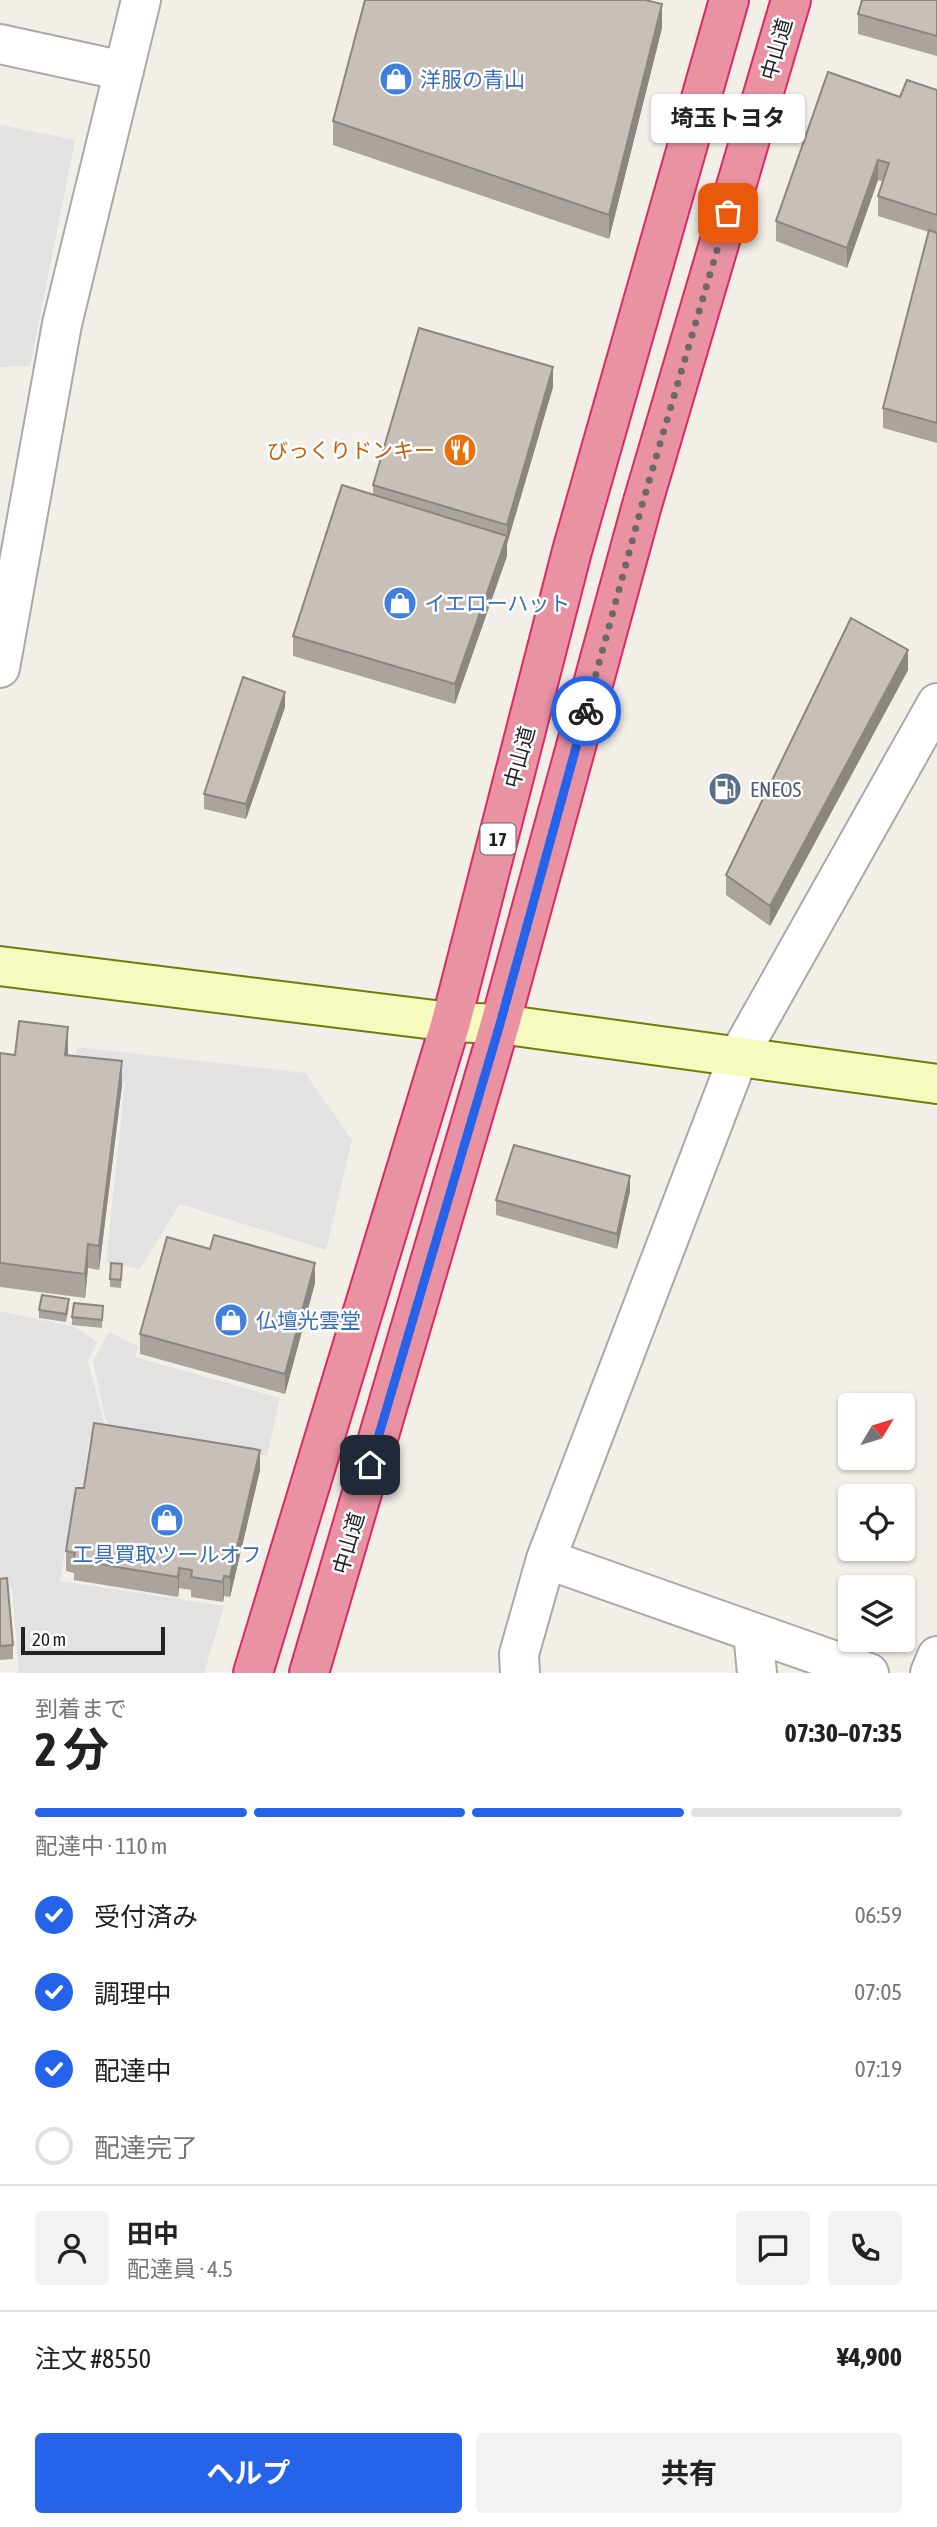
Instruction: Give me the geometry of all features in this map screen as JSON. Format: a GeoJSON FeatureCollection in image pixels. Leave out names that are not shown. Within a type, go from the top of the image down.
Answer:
{"type":"FeatureCollection","features":[{"type":"Feature","properties":{"kind":"highway","name":"中山道"},"geometry":{"type":"LineString","coordinates":[[253,1673],[451,1022],[572,551],[729,0]]}},
{"type":"Feature","properties":{"kind":"highway","name":"中山道"},"geometry":{"type":"LineString","coordinates":[[309,1673],[500,1024],[642,505],[791,0]]}},
{"type":"Feature","properties":{"kind":"street"},"geometry":{"type":"LineString","coordinates":[[0,668],[62,324],[141,0]]}},
{"type":"Feature","properties":{"kind":"street"},"geometry":{"type":"LineString","coordinates":[[0,44],[124,71]]}},
{"type":"Feature","properties":{"kind":"street"},"geometry":{"type":"LineString","coordinates":[[520,1673],[519,1654],[545,1559],[739,1055],[937,703]]}},
{"type":"Feature","properties":{"kind":"street"},"geometry":{"type":"LineString","coordinates":[[0,966],[451,1022],[500,1024],[937,1084]]}},
{"type":"Feature","properties":{"kind":"street"},"geometry":{"type":"LineString","coordinates":[[545,1559],[869,1673]]}},
{"type":"Feature","properties":{"kind":"street"},"geometry":{"type":"LineString","coordinates":[[754,1632],[757,1673]]}},
{"type":"Feature","properties":{"kind":"street"},"geometry":{"type":"LineString","coordinates":[[930,1673],[937,1656]]}},
{"type":"Feature","properties":{"kind":"shaded area"},"geometry":{"type":"Polygon","coordinates":[[[0,125],[75,140],[30,366],[0,367],[0,125]]]}},
{"type":"Feature","properties":{"kind":"shaded area"},"geometry":{"type":"Polygon","coordinates":[[[77,1047],[305,1073],[352,1140],[326,1250],[180,1204],[140,1269],[106,1262],[125,1083],[75,1076],[77,1047]]]}},
{"type":"Feature","properties":{"kind":"shaded area"},"geometry":{"type":"Polygon","coordinates":[[[0,1311],[75,1327],[97,1342],[88,1361],[106,1430],[105,1441],[89,1438],[82,1504],[73,1503],[60,1581],[224,1606],[204,1673],[19,1673],[12,1589],[0,1590],[0,1311]]]}},
{"type":"Feature","properties":{"kind":"shaded area"},"geometry":{"type":"Polygon","coordinates":[[[109,1332],[139,1347],[135,1357],[280,1398],[267,1456],[108,1430],[93,1361],[109,1332]]]}},
{"type":"Feature","properties":{"kind":"building"},"geometry":{"type":"Polygon","coordinates":[[[365,0],[645,0],[662,4],[609,215],[333,121],[365,0]]]}},
{"type":"Feature","properties":{"kind":"building"},"geometry":{"type":"Polygon","coordinates":[[[862,0],[937,0],[937,36],[858,14],[862,0]]]}},
{"type":"Feature","properties":{"kind":"building"},"geometry":{"type":"Polygon","coordinates":[[[828,72],[900,97],[907,80],[937,90],[937,215],[878,196],[889,163],[878,160],[847,248],[776,221],[828,72]]]}},
{"type":"Feature","properties":{"kind":"building"},"geometry":{"type":"Polygon","coordinates":[[[929,230],[937,233],[937,423],[883,408],[929,230]]]}},
{"type":"Feature","properties":{"kind":"building"},"geometry":{"type":"Polygon","coordinates":[[[419,328],[553,367],[507,525],[373,485],[419,328]]]}},
{"type":"Feature","properties":{"kind":"building"},"geometry":{"type":"Polygon","coordinates":[[[342,485],[507,536],[455,684],[293,636],[342,485]]]}},
{"type":"Feature","properties":{"kind":"building"},"geometry":{"type":"Polygon","coordinates":[[[851,618],[908,650],[770,906],[726,875],[851,618]]]}},
{"type":"Feature","properties":{"kind":"building"},"geometry":{"type":"Polygon","coordinates":[[[243,677],[285,692],[246,804],[204,794],[243,677]]]}},
{"type":"Feature","properties":{"kind":"building"},"geometry":{"type":"Polygon","coordinates":[[[19,1021],[68,1027],[65,1055],[122,1061],[99,1246],[88,1244],[85,1274],[0,1263],[0,1053],[15,1055],[19,1021]]]}},
{"type":"Feature","properties":{"kind":"building"},"geometry":{"type":"Polygon","coordinates":[[[514,1145],[630,1176],[617,1234],[496,1200],[514,1145]]]}},
{"type":"Feature","properties":{"kind":"building"},"geometry":{"type":"Polygon","coordinates":[[[214,1235],[315,1263],[285,1374],[140,1334],[167,1237],[210,1249],[214,1235]]]}},
{"type":"Feature","properties":{"kind":"building"},"geometry":{"type":"Polygon","coordinates":[[[111,1263],[122,1264],[121,1280],[110,1279],[111,1263]]]}},
{"type":"Feature","properties":{"kind":"building"},"geometry":{"type":"Polygon","coordinates":[[[42,1295],[69,1299],[66,1314],[39,1310],[42,1295]]]}},
{"type":"Feature","properties":{"kind":"building"},"geometry":{"type":"Polygon","coordinates":[[[74,1303],[103,1306],[102,1320],[72,1317],[74,1303]]]}},
{"type":"Feature","properties":{"kind":"building"},"geometry":{"type":"Polygon","coordinates":[[[94,1423],[260,1450],[230,1577],[224,1576],[223,1582],[191,1577],[192,1570],[179,1568],[178,1577],[74,1560],[75,1553],[66,1551],[76,1488],[84,1488],[94,1423]]]}},
{"type":"Feature","properties":{"kind":"building"},"geometry":{"type":"Polygon","coordinates":[[[7,1578],[13,1645],[0,1646],[0,1579],[7,1578]]]}},
{"type":"Feature","properties":{"kind":"way so far"},"geometry":{"type":"LineString","coordinates":[[586,711],[642,505],[728,213]]}},
{"type":"Feature","properties":{"kind":"place","name":"洋服の青山"},"geometry":{"type":"Point","coordinates":[396,79]}},
{"type":"Feature","properties":{"kind":"place","name":"埼玉トヨタ"},"geometry":{"type":"Point","coordinates":[728,213]}},
{"type":"Feature","properties":{"kind":"place","name":"びっくりドンキー"},"geometry":{"type":"Point","coordinates":[460,450]}},
{"type":"Feature","properties":{"kind":"place","name":"イエローハット"},"geometry":{"type":"Point","coordinates":[400,603]}},
{"type":"Feature","properties":{"kind":"place","name":"ENEOS"},"geometry":{"type":"Point","coordinates":[725,789]}},
{"type":"Feature","properties":{"kind":"place","name":"仏壇光雲堂"},"geometry":{"type":"Point","coordinates":[231,1320]}},
{"type":"Feature","properties":{"kind":"place","name":"工具買取ツールオフ"},"geometry":{"type":"Point","coordinates":[167,1520]}},
{"type":"Feature","properties":{"kind":"route"},"geometry":{"type":"LineString","coordinates":[[370,1465],[500,1024],[586,711]]}}]}
